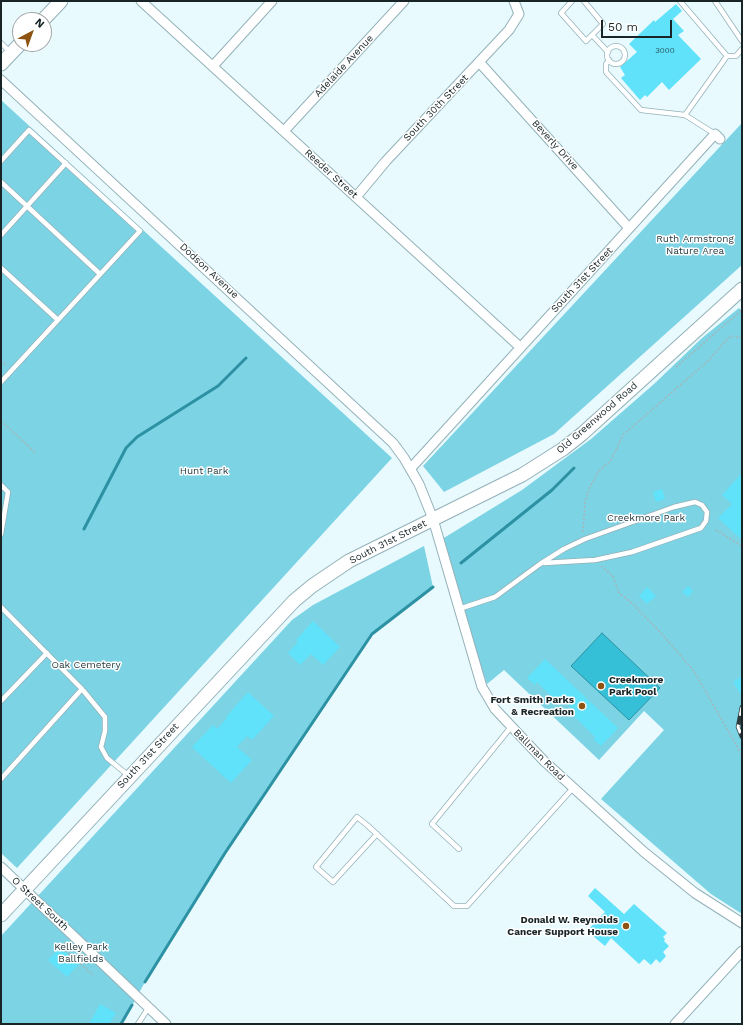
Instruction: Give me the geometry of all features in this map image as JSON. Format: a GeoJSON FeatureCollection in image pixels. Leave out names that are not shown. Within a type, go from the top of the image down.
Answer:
{"type":"FeatureCollection","features":[{"type":"Feature","properties":{"kind":"main road"},"geometry":{"type":"LineString","coordinates":[[51,12],[61,1]]}},
{"type":"Feature","properties":{"kind":"main road"},"geometry":{"type":"LineString","coordinates":[[1,64],[13,52]]}},
{"type":"Feature","properties":{"kind":"main road","name":"Old Greenwood Road"},"geometry":{"type":"LineString","coordinates":[[433,519],[522,475],[563,449],[582,434],[742,289]]}},
{"type":"Feature","properties":{"kind":"main road","name":"South 31st Street"},"geometry":{"type":"LineString","coordinates":[[1,915],[294,601],[340,566],[433,519]]}},
{"type":"Feature","properties":{"kind":"street","name":"Reeder Street"},"geometry":{"type":"LineString","coordinates":[[141,1],[520,347]]}},
{"type":"Feature","properties":{"kind":"street"},"geometry":{"type":"LineString","coordinates":[[213,66],[272,1]]}},
{"type":"Feature","properties":{"kind":"street","name":"Adelaide Avenue"},"geometry":{"type":"LineString","coordinates":[[284,131],[404,1]]}},
{"type":"Feature","properties":{"kind":"street","name":"South 30th Street"},"geometry":{"type":"LineString","coordinates":[[356,197],[386,161],[480,63],[517,20],[519,11],[514,1]]}},
{"type":"Feature","properties":{"kind":"street","name":"Beverly Drive"},"geometry":{"type":"LineString","coordinates":[[480,63],[629,228]]}},
{"type":"Feature","properties":{"kind":"street","name":"Dodson Avenue"},"geometry":{"type":"LineString","coordinates":[[1,80],[379,429],[393,443],[411,468]]}},
{"type":"Feature","properties":{"kind":"street","name":"South 31st Street"},"geometry":{"type":"LineString","coordinates":[[433,519],[411,468],[629,228],[718,136]]}},
{"type":"Feature","properties":{"kind":"street","name":"Ballman Road"},"geometry":{"type":"LineString","coordinates":[[433,519],[487,698],[511,727],[608,822],[695,893],[742,923]]}},
{"type":"Feature","properties":{"kind":"street","name":"O Street South"},"geometry":{"type":"LineString","coordinates":[[1,867],[166,1024]]}},
{"type":"Feature","properties":{"kind":"street"},"geometry":{"type":"LineString","coordinates":[[675,1024],[742,951]]}},
{"type":"Feature","properties":{"kind":"lane"},"geometry":{"type":"LineString","coordinates":[[572,1],[561,11],[562,15],[583,40],[588,40],[603,24],[584,1]]}},
{"type":"Feature","properties":{"kind":"lane"},"geometry":{"type":"LineString","coordinates":[[680,1],[727,56],[736,56],[742,48]]}},
{"type":"Feature","properties":{"kind":"lane"},"geometry":{"type":"LineString","coordinates":[[715,1],[742,41]]}},
{"type":"Feature","properties":{"kind":"lane"},"geometry":{"type":"LineString","coordinates":[[593,36],[608,52],[609,60],[606,64],[606,72],[641,110],[685,114],[718,136]]}},
{"type":"Feature","properties":{"kind":"lane"},"geometry":{"type":"LineString","coordinates":[[1,43],[12,47]]}},
{"type":"Feature","properties":{"kind":"lane"},"geometry":{"type":"LineString","coordinates":[[608,52],[612,47],[618,46],[624,49],[626,55],[620,64],[614,64],[609,60]]}},
{"type":"Feature","properties":{"kind":"lane"},"geometry":{"type":"LineString","coordinates":[[685,114],[727,56]]}},
{"type":"Feature","properties":{"kind":"lane"},"geometry":{"type":"LineString","coordinates":[[1,161],[29,130],[140,231],[1,382]]}},
{"type":"Feature","properties":{"kind":"lane"},"geometry":{"type":"LineString","coordinates":[[1,235],[66,164]]}},
{"type":"Feature","properties":{"kind":"lane"},"geometry":{"type":"LineString","coordinates":[[1,182],[100,274]]}},
{"type":"Feature","properties":{"kind":"lane"},"geometry":{"type":"LineString","coordinates":[[1,268],[58,320]]}},
{"type":"Feature","properties":{"kind":"lane"},"geometry":{"type":"LineString","coordinates":[[1,485],[8,492],[1,534]]}},
{"type":"Feature","properties":{"kind":"lane"},"geometry":{"type":"LineString","coordinates":[[459,609],[495,597],[544,562],[564,549],[585,539],[674,507],[695,502],[702,505],[707,512],[706,521],[700,528],[632,552],[595,560],[544,562]]}},
{"type":"Feature","properties":{"kind":"lane"},"geometry":{"type":"LineString","coordinates":[[1,608],[82,689],[105,717],[105,731],[101,747],[107,758],[130,776]]}},
{"type":"Feature","properties":{"kind":"lane"},"geometry":{"type":"LineString","coordinates":[[1,701],[47,653]]}},
{"type":"Feature","properties":{"kind":"lane"},"geometry":{"type":"LineString","coordinates":[[1,779],[82,689]]}},
{"type":"Feature","properties":{"kind":"lane"},"geometry":{"type":"LineString","coordinates":[[459,849],[432,824],[511,727]]}},
{"type":"Feature","properties":{"kind":"lane"},"geometry":{"type":"LineString","coordinates":[[377,834],[333,882],[316,867],[357,817],[377,834],[454,906],[468,906],[573,788]]}},
{"type":"Feature","properties":{"kind":"lane"},"geometry":{"type":"LineString","coordinates":[[138,1024],[149,1007]]}},
{"type":"Feature","properties":{"kind":"path"},"geometry":{"type":"LineString","coordinates":[[676,367],[742,310]]}},
{"type":"Feature","properties":{"kind":"path"},"geometry":{"type":"LineString","coordinates":[[583,532],[585,503],[590,489],[598,472],[611,460],[623,435],[710,359],[725,341],[732,336],[742,338]]}},
{"type":"Feature","properties":{"kind":"path"},"geometry":{"type":"LineString","coordinates":[[1,421],[36,453]]}},
{"type":"Feature","properties":{"kind":"path"},"geometry":{"type":"LineString","coordinates":[[716,530],[742,546]]}},
{"type":"Feature","properties":{"kind":"path"},"geometry":{"type":"LineString","coordinates":[[600,565],[613,576],[619,594],[633,604],[694,671],[742,755]]}},
{"type":"Feature","properties":{"kind":"path"},"geometry":{"type":"LineString","coordinates":[[68,939],[61,947],[93,975]]}},
{"type":"Feature","properties":{"kind":"green space"},"geometry":{"type":"Polygon","coordinates":[[[1,100],[392,458],[17,868],[1,853],[1,100]]]}},
{"type":"Feature","properties":{"kind":"green space","name":"Ruth Armstrong Nature Area"},"geometry":{"type":"Polygon","coordinates":[[[742,123],[742,265],[554,434],[444,492],[423,466],[742,123]]]}},
{"type":"Feature","properties":{"kind":"green space","name":"Creekmore Park"},"geometry":{"type":"Polygon","coordinates":[[[739,308],[742,311],[742,914],[711,894],[601,799],[664,730],[644,711],[599,760],[504,670],[487,684],[439,541],[522,490],[591,439],[654,384],[702,338],[739,308]]]}},
{"type":"Feature","properties":{"kind":"green space","name":"Kelley Park Ballfields"},"geometry":{"type":"Polygon","coordinates":[[[424,546],[433,587],[372,634],[225,853],[145,982],[122,1024],[1,1024],[1,936],[292,620],[313,605],[424,546]]]}},
{"type":"Feature","properties":{"kind":"shaded area"},"geometry":{"type":"Polygon","coordinates":[[[602,633],[660,688],[629,720],[571,666],[602,633]]]}},
{"type":"Feature","properties":{"kind":"building"},"geometry":{"type":"Polygon","coordinates":[[[676,4],[682,11],[673,19],[684,31],[678,35],[701,59],[669,90],[662,82],[647,97],[645,95],[640,100],[621,78],[625,75],[620,67],[637,52],[629,44],[654,20],[655,22],[676,4]]]}},
{"type":"Feature","properties":{"kind":"building"},"geometry":{"type":"Polygon","coordinates":[[[742,473],[742,540],[718,518],[732,504],[722,495],[742,473]]]}},
{"type":"Feature","properties":{"kind":"building"},"geometry":{"type":"Polygon","coordinates":[[[662,489],[665,499],[656,502],[653,492],[662,489]]]}},
{"type":"Feature","properties":{"kind":"building"},"geometry":{"type":"Polygon","coordinates":[[[688,586],[693,591],[688,597],[682,592],[688,586]]]}},
{"type":"Feature","properties":{"kind":"building"},"geometry":{"type":"Polygon","coordinates":[[[647,587],[656,596],[647,604],[639,596],[647,587]]]}},
{"type":"Feature","properties":{"kind":"building"},"geometry":{"type":"Polygon","coordinates":[[[313,621],[340,647],[323,665],[311,654],[300,665],[288,653],[298,642],[296,640],[313,621]]]}},
{"type":"Feature","properties":{"kind":"building","name":"Fort Smith Parks & Recreation"},"geometry":{"type":"Polygon","coordinates":[[[545,659],[618,728],[601,746],[593,739],[595,737],[574,716],[574,710],[564,701],[559,702],[554,699],[537,682],[535,685],[527,678],[545,659]]]}},
{"type":"Feature","properties":{"kind":"building"},"geometry":{"type":"Polygon","coordinates":[[[742,676],[742,696],[733,682],[742,676]]]}},
{"type":"Feature","properties":{"kind":"building"},"geometry":{"type":"Polygon","coordinates":[[[248,692],[274,716],[252,740],[247,736],[237,747],[252,760],[231,783],[192,747],[213,725],[217,729],[248,692]]]}},
{"type":"Feature","properties":{"kind":"building","name":"Donald W. Reynolds Cancer Support House"},"geometry":{"type":"Polygon","coordinates":[[[595,888],[624,914],[634,904],[667,933],[663,937],[665,939],[664,941],[669,946],[663,952],[666,956],[660,963],[656,959],[651,965],[644,959],[639,964],[611,938],[605,946],[587,931],[605,912],[588,896],[595,888]]]}},
{"type":"Feature","properties":{"kind":"building"},"geometry":{"type":"Polygon","coordinates":[[[60,947],[79,964],[67,977],[48,960],[60,947]]]}},
{"type":"Feature","properties":{"kind":"building"},"geometry":{"type":"Polygon","coordinates":[[[100,1004],[116,1013],[109,1024],[89,1024],[100,1004]]]}},
{"type":"Feature","properties":{"kind":"waterway"},"geometry":{"type":"LineString","coordinates":[[84,529],[126,448],[137,437],[218,386],[246,358]]}},
{"type":"Feature","properties":{"kind":"waterway"},"geometry":{"type":"LineString","coordinates":[[461,563],[552,490],[574,468]]}},
{"type":"Feature","properties":{"kind":"waterway"},"geometry":{"type":"LineString","coordinates":[[145,982],[225,853],[372,634],[433,587]]}},
{"type":"Feature","properties":{"kind":"waterway"},"geometry":{"type":"LineString","coordinates":[[121,1024],[132,1005]]}},
{"type":"Feature","properties":{"kind":"railway"},"geometry":{"type":"LineString","coordinates":[[742,707],[738,727],[742,737]]}},
{"type":"Feature","properties":{"kind":"place","name":"Creekmore Park Pool"},"geometry":{"type":"Point","coordinates":[601,686]}},
{"type":"Feature","properties":{"kind":"place","name":"Fort Smith Parks & Recreation"},"geometry":{"type":"Point","coordinates":[582,706]}},
{"type":"Feature","properties":{"kind":"place","name":"Donald W. Reynolds Cancer Support House"},"geometry":{"type":"Point","coordinates":[626,926]}},
{"type":"Feature","properties":{"kind":"park label","name":"Hunt Park"},"geometry":{"type":"Point","coordinates":[204,471]}},
{"type":"Feature","properties":{"kind":"park label","name":"Oak Cemetery"},"geometry":{"type":"Point","coordinates":[86,665]}}]}
